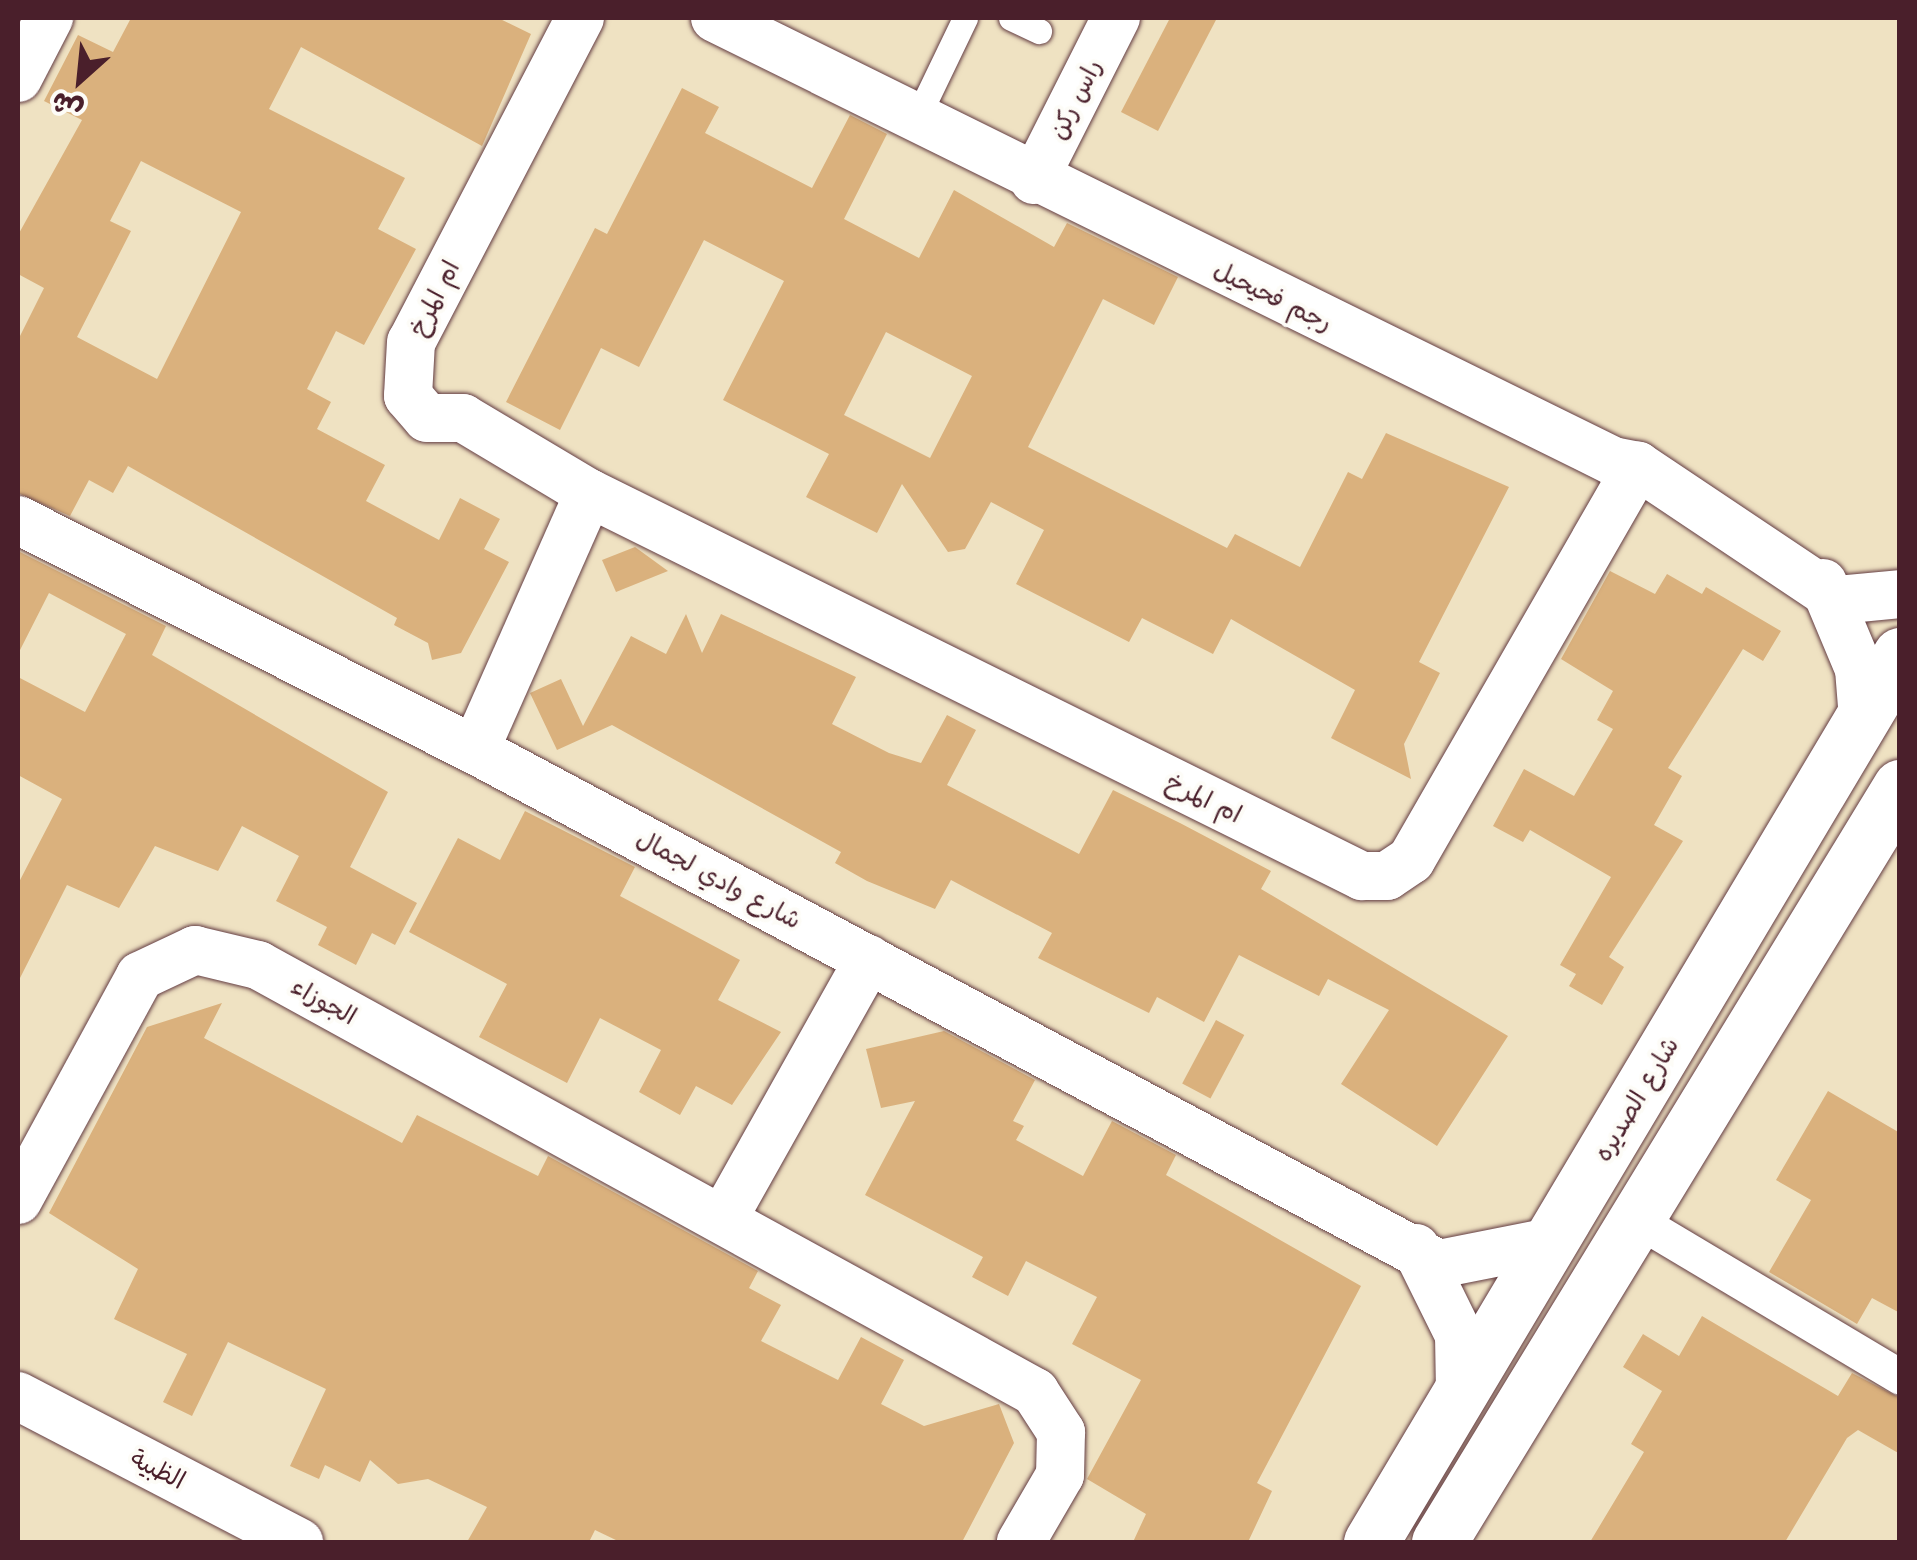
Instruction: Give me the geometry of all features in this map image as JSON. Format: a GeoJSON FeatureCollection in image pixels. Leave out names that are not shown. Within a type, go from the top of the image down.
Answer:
{"type":"FeatureCollection","features":[{"type":"Feature","properties":{"kind":"main road","name":"شارع الصديره"},"geometry":{"type":"LineString","coordinates":[[1372,1542],[1900,654]]}},
{"type":"Feature","properties":{"kind":"main road"},"geometry":{"type":"LineString","coordinates":[[1439,1542],[1632,1217],[1900,787]]}},
{"type":"Feature","properties":{"kind":"street"},"geometry":{"type":"LineString","coordinates":[[18,78],[49,18]]}},
{"type":"Feature","properties":{"kind":"street","name":"ام المرخ"},"geometry":{"type":"LineString","coordinates":[[580,18],[411,342],[406,370],[408,396],[427,418],[463,418],[589,493],[1362,876],[1387,876],[1411,860],[1638,466]]}},
{"type":"Feature","properties":{"kind":"street","name":"راس ركن"},"geometry":{"type":"LineString","coordinates":[[1034,180],[1116,18]]}},
{"type":"Feature","properties":{"kind":"street","name":"رجم فحيحيل"},"geometry":{"type":"LineString","coordinates":[[721,19],[1034,180],[1613,461],[1638,466],[1823,583],[1838,600],[1900,594]]}},
{"type":"Feature","properties":{"kind":"street"},"geometry":{"type":"LineString","coordinates":[[475,750],[589,493]]}},
{"type":"Feature","properties":{"kind":"street","name":"شارع وادي لجمال"},"geometry":{"type":"LineString","coordinates":[[18,520],[475,750],[1416,1248],[1439,1264],[1468,1263],[1550,1242]]}},
{"type":"Feature","properties":{"kind":"street"},"geometry":{"type":"LineString","coordinates":[[1823,583],[1858,670],[1863,719]]}},
{"type":"Feature","properties":{"kind":"street","name":"الجوزاء"},"geometry":{"type":"LineString","coordinates":[[18,1200],[140,976],[195,950],[258,965],[1035,1392],[1062,1432],[1060,1475],[1021,1542]]}},
{"type":"Feature","properties":{"kind":"street"},"geometry":{"type":"LineString","coordinates":[[724,1219],[870,959]]}},
{"type":"Feature","properties":{"kind":"street"},"geometry":{"type":"LineString","coordinates":[[1632,1217],[1900,1377]]}},
{"type":"Feature","properties":{"kind":"street"},"geometry":{"type":"LineString","coordinates":[[1416,1248],[1459,1334],[1460,1394]]}},
{"type":"Feature","properties":{"kind":"street","name":"الظبية"},"geometry":{"type":"LineString","coordinates":[[18,1396],[300,1542]]}},
{"type":"Feature","properties":{"kind":"lane"},"geometry":{"type":"LineString","coordinates":[[916,120],[966,18]]}},
{"type":"Feature","properties":{"kind":"lane"},"geometry":{"type":"LineString","coordinates":[[1011,18],[1039,31]]}},
{"type":"Feature","properties":{"kind":"building"},"geometry":{"type":"Polygon","coordinates":[[[131,18],[498,18],[531,34],[482,146],[301,47],[269,109],[405,178],[378,229],[416,249],[364,345],[336,331],[307,389],[331,402],[317,429],[385,465],[366,501],[439,540],[460,498],[500,519],[484,549],[509,562],[461,653],[432,660],[428,643],[394,625],[397,618],[128,466],[113,493],[89,480],[70,516],[18,493],[18,340],[44,288],[18,274],[18,235],[82,120],[44,101],[78,35],[113,52],[131,18]],[[141,161],[110,221],[131,231],[77,337],[157,379],[241,212],[141,161]]]}},
{"type":"Feature","properties":{"kind":"building"},"geometry":{"type":"Polygon","coordinates":[[[1170,18],[1217,18],[1158,131],[1121,112],[1170,18]]]}},
{"type":"Feature","properties":{"kind":"building"},"geometry":{"type":"Polygon","coordinates":[[[682,88],[719,107],[705,133],[812,188],[850,115],[887,134],[844,219],[919,258],[954,190],[1054,247],[1067,223],[1178,277],[1154,325],[1103,299],[1028,447],[1227,548],[1235,534],[1300,567],[1348,472],[1362,479],[1386,433],[1509,487],[1419,662],[1440,673],[1404,744],[1411,779],[1331,738],[1355,690],[1231,619],[1213,654],[1142,618],[1129,642],[1016,584],[1044,530],[991,502],[965,549],[948,552],[902,484],[877,533],[806,497],[829,454],[723,400],[784,281],[704,240],[639,367],[601,348],[560,430],[506,402],[595,228],[607,234],[682,88]],[[886,332],[844,415],[930,458],[972,376],[886,332]]]}},
{"type":"Feature","properties":{"kind":"building"},"geometry":{"type":"Polygon","coordinates":[[[635,547],[668,571],[616,592],[602,560],[635,547]]]}},
{"type":"Feature","properties":{"kind":"building"},"geometry":{"type":"Polygon","coordinates":[[[18,551],[166,626],[152,655],[388,792],[350,867],[417,903],[395,945],[372,933],[356,965],[318,945],[327,927],[276,901],[299,856],[242,826],[218,871],[155,846],[119,908],[67,885],[18,982],[18,884],[62,799],[18,775],[18,677],[85,712],[126,634],[49,593],[18,654],[18,551]]]}},
{"type":"Feature","properties":{"kind":"building"},"geometry":{"type":"Polygon","coordinates":[[[1610,571],[1655,594],[1667,574],[1702,594],[1706,587],[1781,631],[1763,661],[1743,649],[1668,768],[1682,776],[1654,825],[1683,841],[1609,957],[1624,967],[1602,1005],[1569,986],[1576,974],[1560,965],[1611,877],[1530,830],[1523,842],[1493,826],[1524,769],[1574,796],[1613,729],[1597,720],[1613,691],[1561,659],[1610,571]]]}},
{"type":"Feature","properties":{"kind":"building"},"geometry":{"type":"Polygon","coordinates":[[[686,614],[702,653],[721,614],[856,677],[832,724],[889,753],[921,763],[947,715],[976,730],[947,785],[1079,854],[1113,790],[1180,823],[1271,871],[1261,889],[1508,1036],[1437,1146],[1341,1084],[1389,1010],[1328,979],[1319,996],[1239,955],[1204,1022],[1157,997],[1149,1013],[1038,958],[1052,933],[951,880],[935,909],[867,881],[835,863],[841,852],[612,725],[557,750],[530,693],[561,679],[583,726],[631,636],[666,654],[686,614]]]}},
{"type":"Feature","properties":{"kind":"building"},"geometry":{"type":"Polygon","coordinates":[[[525,811],[635,867],[620,896],[740,960],[718,1000],[781,1032],[732,1105],[696,1086],[680,1115],[639,1092],[661,1050],[600,1018],[567,1083],[479,1037],[507,984],[409,932],[458,838],[500,860],[525,811]]]}},
{"type":"Feature","properties":{"kind":"building"},"geometry":{"type":"Polygon","coordinates":[[[222,1003],[204,1038],[402,1143],[417,1115],[538,1176],[548,1156],[758,1271],[749,1288],[781,1305],[761,1341],[838,1380],[861,1337],[904,1360],[881,1404],[924,1426],[999,1404],[1014,1443],[962,1542],[620,1542],[595,1530],[589,1542],[467,1542],[487,1507],[428,1479],[398,1484],[370,1460],[360,1482],[325,1465],[319,1479],[290,1466],[326,1389],[228,1342],[192,1416],[163,1402],[187,1354],[114,1319],[138,1269],[49,1213],[147,1027],[222,1003]]]}},
{"type":"Feature","properties":{"kind":"building"},"geometry":{"type":"Polygon","coordinates":[[[1216,1020],[1244,1035],[1210,1099],[1182,1084],[1216,1020]]]}},
{"type":"Feature","properties":{"kind":"building"},"geometry":{"type":"Polygon","coordinates":[[[944,1031],[1035,1080],[1013,1121],[1024,1126],[1016,1140],[1083,1176],[1112,1121],[1176,1155],[1166,1175],[1361,1286],[1257,1483],[1272,1491],[1248,1542],[1133,1542],[1146,1514],[1087,1479],[1141,1380],[1072,1344],[1097,1297],[1026,1261],[1008,1296],[972,1277],[983,1257],[865,1195],[915,1101],[881,1108],[866,1049],[944,1031]]]}},
{"type":"Feature","properties":{"kind":"building"},"geometry":{"type":"Polygon","coordinates":[[[1828,1091],[1900,1133],[1900,1313],[1872,1298],[1857,1324],[1769,1272],[1811,1200],[1776,1180],[1828,1091]]]}},
{"type":"Feature","properties":{"kind":"building"},"geometry":{"type":"Polygon","coordinates":[[[1702,1316],[1838,1396],[1852,1373],[1900,1398],[1900,1454],[1858,1430],[1847,1438],[1785,1542],[1590,1542],[1644,1452],[1631,1444],[1662,1391],[1623,1367],[1643,1334],[1679,1356],[1702,1316]]]}}]}
